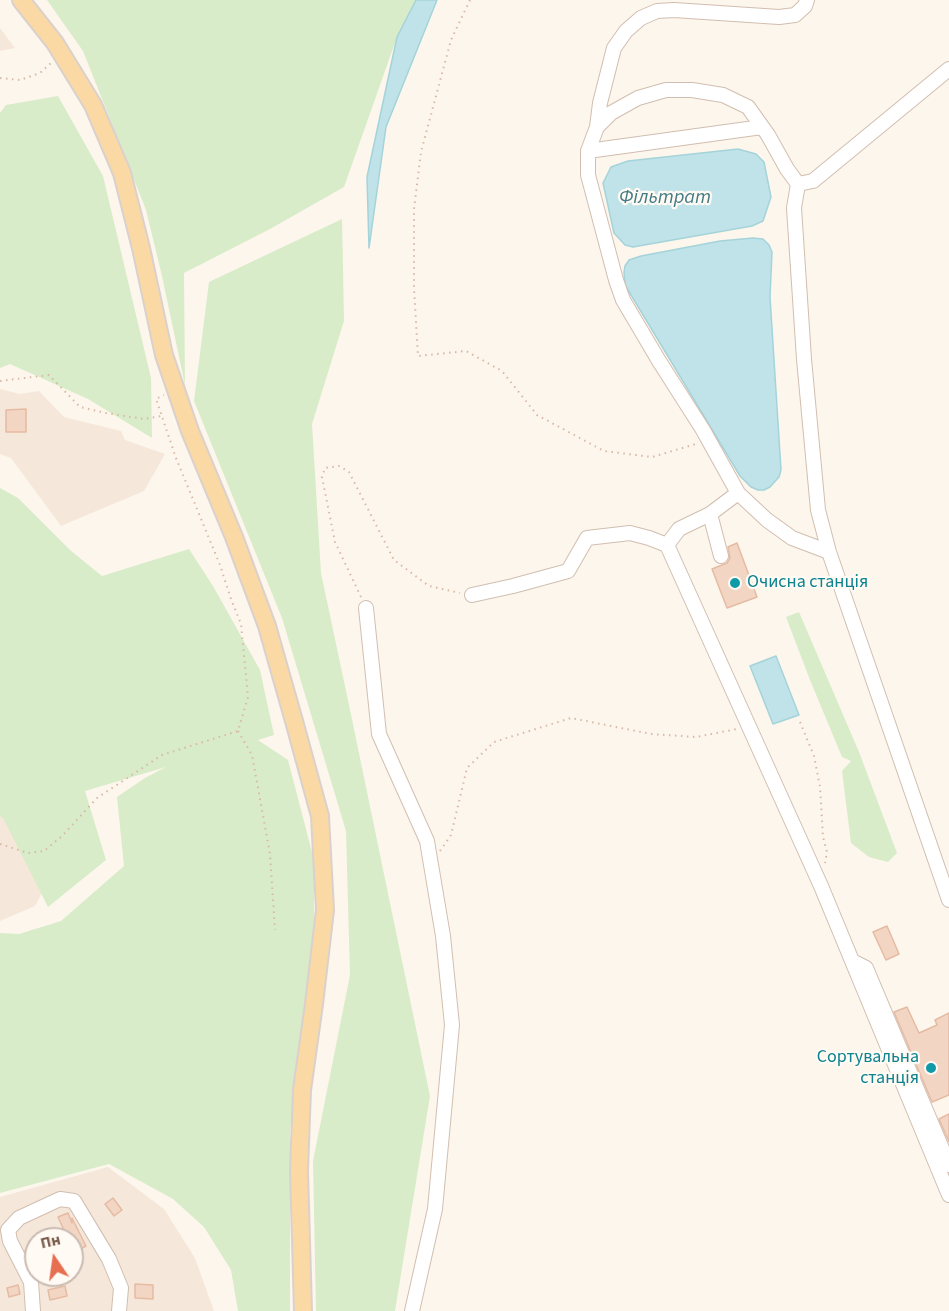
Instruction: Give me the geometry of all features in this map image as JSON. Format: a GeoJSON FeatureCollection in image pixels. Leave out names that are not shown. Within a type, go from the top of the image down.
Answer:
{"type":"FeatureCollection","features":[{"type":"Feature","properties":{"kind":"main road"},"geometry":{"type":"LineString","coordinates":[[21,0],[59,51],[93,105],[122,173],[164,355],[190,431],[234,537],[267,626],[320,816],[325,910],[302,1090],[299,1171],[303,1311]]}},
{"type":"Feature","properties":{"kind":"street"},"geometry":{"type":"LineString","coordinates":[[807,0],[805,6],[795,15],[779,18],[674,10],[657,11],[641,18],[626,31],[614,48],[600,103],[597,127],[588,151],[588,175],[623,300],[738,493],[792,538],[829,552]]}},
{"type":"Feature","properties":{"kind":"street"},"geometry":{"type":"LineString","coordinates":[[798,184],[813,181],[949,69]]}},
{"type":"Feature","properties":{"kind":"street"},"geometry":{"type":"LineString","coordinates":[[597,127],[611,113],[638,98],[666,90],[692,90],[723,94],[748,106],[798,184],[795,208],[804,359],[818,510],[829,552],[949,900]]}},
{"type":"Feature","properties":{"kind":"street"},"geometry":{"type":"LineString","coordinates":[[588,151],[762,127]]}},
{"type":"Feature","properties":{"kind":"street"},"geometry":{"type":"LineString","coordinates":[[667,545],[679,529],[710,514],[738,493]]}},
{"type":"Feature","properties":{"kind":"street"},"geometry":{"type":"LineString","coordinates":[[710,514],[721,556]]}},
{"type":"Feature","properties":{"kind":"street"},"geometry":{"type":"LineString","coordinates":[[472,595],[568,571],[587,538],[630,533],[667,545],[821,886],[949,1195]]}},
{"type":"Feature","properties":{"kind":"street"},"geometry":{"type":"LineString","coordinates":[[366,608],[380,734],[427,841],[443,936],[452,1025],[435,1209],[412,1311]]}},
{"type":"Feature","properties":{"kind":"street"},"geometry":{"type":"LineString","coordinates":[[852,961],[866,968],[948,1160]]}},
{"type":"Feature","properties":{"kind":"street"},"geometry":{"type":"LineString","coordinates":[[33,1311],[31,1282],[10,1241],[8,1230],[19,1218],[60,1199],[74,1201],[109,1258],[121,1288],[119,1311]]}},
{"type":"Feature","properties":{"kind":"path"},"geometry":{"type":"LineString","coordinates":[[470,0],[451,40],[421,152],[414,209],[414,288],[418,356],[466,351],[502,371],[537,415],[604,451],[652,457],[709,441]]}},
{"type":"Feature","properties":{"kind":"path"},"geometry":{"type":"LineString","coordinates":[[0,78],[20,80],[40,73],[59,51]]}},
{"type":"Feature","properties":{"kind":"path"},"geometry":{"type":"LineString","coordinates":[[0,381],[49,375],[80,407],[144,419],[162,416]]}},
{"type":"Feature","properties":{"kind":"path"},"geometry":{"type":"LineString","coordinates":[[176,389],[156,399],[176,458],[241,624],[248,697],[238,731],[252,755],[270,854],[274,930]]}},
{"type":"Feature","properties":{"kind":"path"},"geometry":{"type":"LineString","coordinates":[[366,608],[335,542],[322,477],[325,468],[339,466],[348,472],[394,560],[429,586],[472,595]]}},
{"type":"Feature","properties":{"kind":"path"},"geometry":{"type":"LineString","coordinates":[[431,865],[451,835],[467,768],[494,742],[571,718],[651,734],[696,737],[749,726]]}},
{"type":"Feature","properties":{"kind":"path"},"geometry":{"type":"LineString","coordinates":[[800,722],[814,756],[820,787],[823,837],[827,852],[825,864]]}},
{"type":"Feature","properties":{"kind":"path"},"geometry":{"type":"LineString","coordinates":[[0,844],[28,853],[44,851],[62,836],[97,798],[162,755],[238,731]]}},
{"type":"Feature","properties":{"kind":"shaded area"},"geometry":{"type":"Polygon","coordinates":[[[0,28],[15,48],[0,51],[0,28]]]}},
{"type":"Feature","properties":{"kind":"shaded area"},"geometry":{"type":"Polygon","coordinates":[[[0,389],[20,394],[39,391],[64,417],[121,431],[125,440],[165,454],[144,491],[61,526],[11,458],[0,454],[0,389]]]}},
{"type":"Feature","properties":{"kind":"shaded area"},"geometry":{"type":"Polygon","coordinates":[[[0,775],[87,810],[35,906],[0,921],[0,775]]]}},
{"type":"Feature","properties":{"kind":"shaded area"},"geometry":{"type":"Polygon","coordinates":[[[108,1167],[164,1209],[195,1258],[214,1311],[0,1311],[0,1197],[108,1167]]]}},
{"type":"Feature","properties":{"kind":"green space"},"geometry":{"type":"Polygon","coordinates":[[[47,0],[416,0],[397,37],[344,187],[270,229],[184,273],[185,385],[146,210],[83,51],[47,0]]]}},
{"type":"Feature","properties":{"kind":"green space"},"geometry":{"type":"Polygon","coordinates":[[[58,96],[103,176],[151,378],[152,438],[88,399],[10,364],[0,368],[0,113],[6,105],[58,96]]]}},
{"type":"Feature","properties":{"kind":"green space"},"geometry":{"type":"Polygon","coordinates":[[[342,219],[344,321],[312,424],[321,573],[430,1096],[395,1311],[316,1311],[313,1161],[350,975],[346,831],[282,618],[194,401],[209,282],[342,219]]]}},
{"type":"Feature","properties":{"kind":"green space"},"geometry":{"type":"Polygon","coordinates":[[[0,488],[18,498],[70,550],[102,576],[189,549],[213,586],[260,670],[274,735],[258,740],[288,760],[314,860],[314,930],[290,1131],[290,1311],[238,1311],[231,1270],[204,1227],[173,1199],[109,1164],[0,1193],[0,933],[19,934],[61,921],[124,866],[117,797],[166,767],[85,791],[106,860],[48,907],[0,816],[0,488]]]}},
{"type":"Feature","properties":{"kind":"green space"},"geometry":{"type":"Polygon","coordinates":[[[799,612],[859,752],[897,853],[888,862],[869,857],[851,843],[842,771],[851,761],[842,757],[786,617],[799,612]]]}},
{"type":"Feature","properties":{"kind":"water"},"geometry":{"type":"Polygon","coordinates":[[[416,0],[437,0],[386,127],[369,248],[367,177],[397,37],[416,0]]]}},
{"type":"Feature","properties":{"kind":"water","name":"Фільтрат"},"geometry":{"type":"Polygon","coordinates":[[[738,149],[756,154],[764,162],[771,197],[763,221],[752,226],[633,247],[625,245],[614,233],[603,183],[611,167],[628,161],[738,149]]]}},
{"type":"Feature","properties":{"kind":"water"},"geometry":{"type":"Polygon","coordinates":[[[763,239],[772,252],[770,297],[781,470],[779,477],[764,490],[751,487],[740,476],[625,285],[624,272],[629,260],[641,256],[720,241],[763,239]]]}},
{"type":"Feature","properties":{"kind":"water"},"geometry":{"type":"Polygon","coordinates":[[[776,656],[799,715],[773,724],[750,666],[776,656]]]}},
{"type":"Feature","properties":{"kind":"building"},"geometry":{"type":"Polygon","coordinates":[[[26,409],[26,432],[6,432],[6,410],[26,409]]]}},
{"type":"Feature","properties":{"kind":"building","name":"Очисна станція"},"geometry":{"type":"Polygon","coordinates":[[[737,543],[757,597],[727,608],[712,569],[727,563],[730,558],[728,547],[737,543]]]}},
{"type":"Feature","properties":{"kind":"building"},"geometry":{"type":"Polygon","coordinates":[[[887,926],[899,954],[886,960],[873,932],[887,926]]]}},
{"type":"Feature","properties":{"kind":"building","name":"Сортувальна станція"},"geometry":{"type":"Polygon","coordinates":[[[907,1007],[919,1033],[937,1025],[935,1020],[949,1013],[949,1095],[932,1102],[894,1012],[907,1007]]]}},
{"type":"Feature","properties":{"kind":"building"},"geometry":{"type":"Polygon","coordinates":[[[949,1114],[949,1142],[939,1119],[949,1114]]]}},
{"type":"Feature","properties":{"kind":"building"},"geometry":{"type":"Polygon","coordinates":[[[113,1198],[122,1210],[114,1216],[105,1204],[113,1198]]]}},
{"type":"Feature","properties":{"kind":"building"},"geometry":{"type":"Polygon","coordinates":[[[68,1213],[76,1227],[63,1227],[58,1217],[68,1213]]]}},
{"type":"Feature","properties":{"kind":"building"},"geometry":{"type":"Polygon","coordinates":[[[135,1284],[153,1285],[153,1299],[135,1298],[135,1284]]]}},
{"type":"Feature","properties":{"kind":"building"},"geometry":{"type":"Polygon","coordinates":[[[18,1285],[20,1294],[9,1297],[7,1288],[18,1285]]]}},
{"type":"Feature","properties":{"kind":"building"},"geometry":{"type":"Polygon","coordinates":[[[65,1287],[67,1296],[50,1300],[48,1290],[65,1287]]]}},
{"type":"Feature","properties":{"kind":"place","name":"Очисна станція"},"geometry":{"type":"Point","coordinates":[735,583]}},
{"type":"Feature","properties":{"kind":"place","name":"Сортувальна станція"},"geometry":{"type":"Point","coordinates":[931,1068]}}]}
